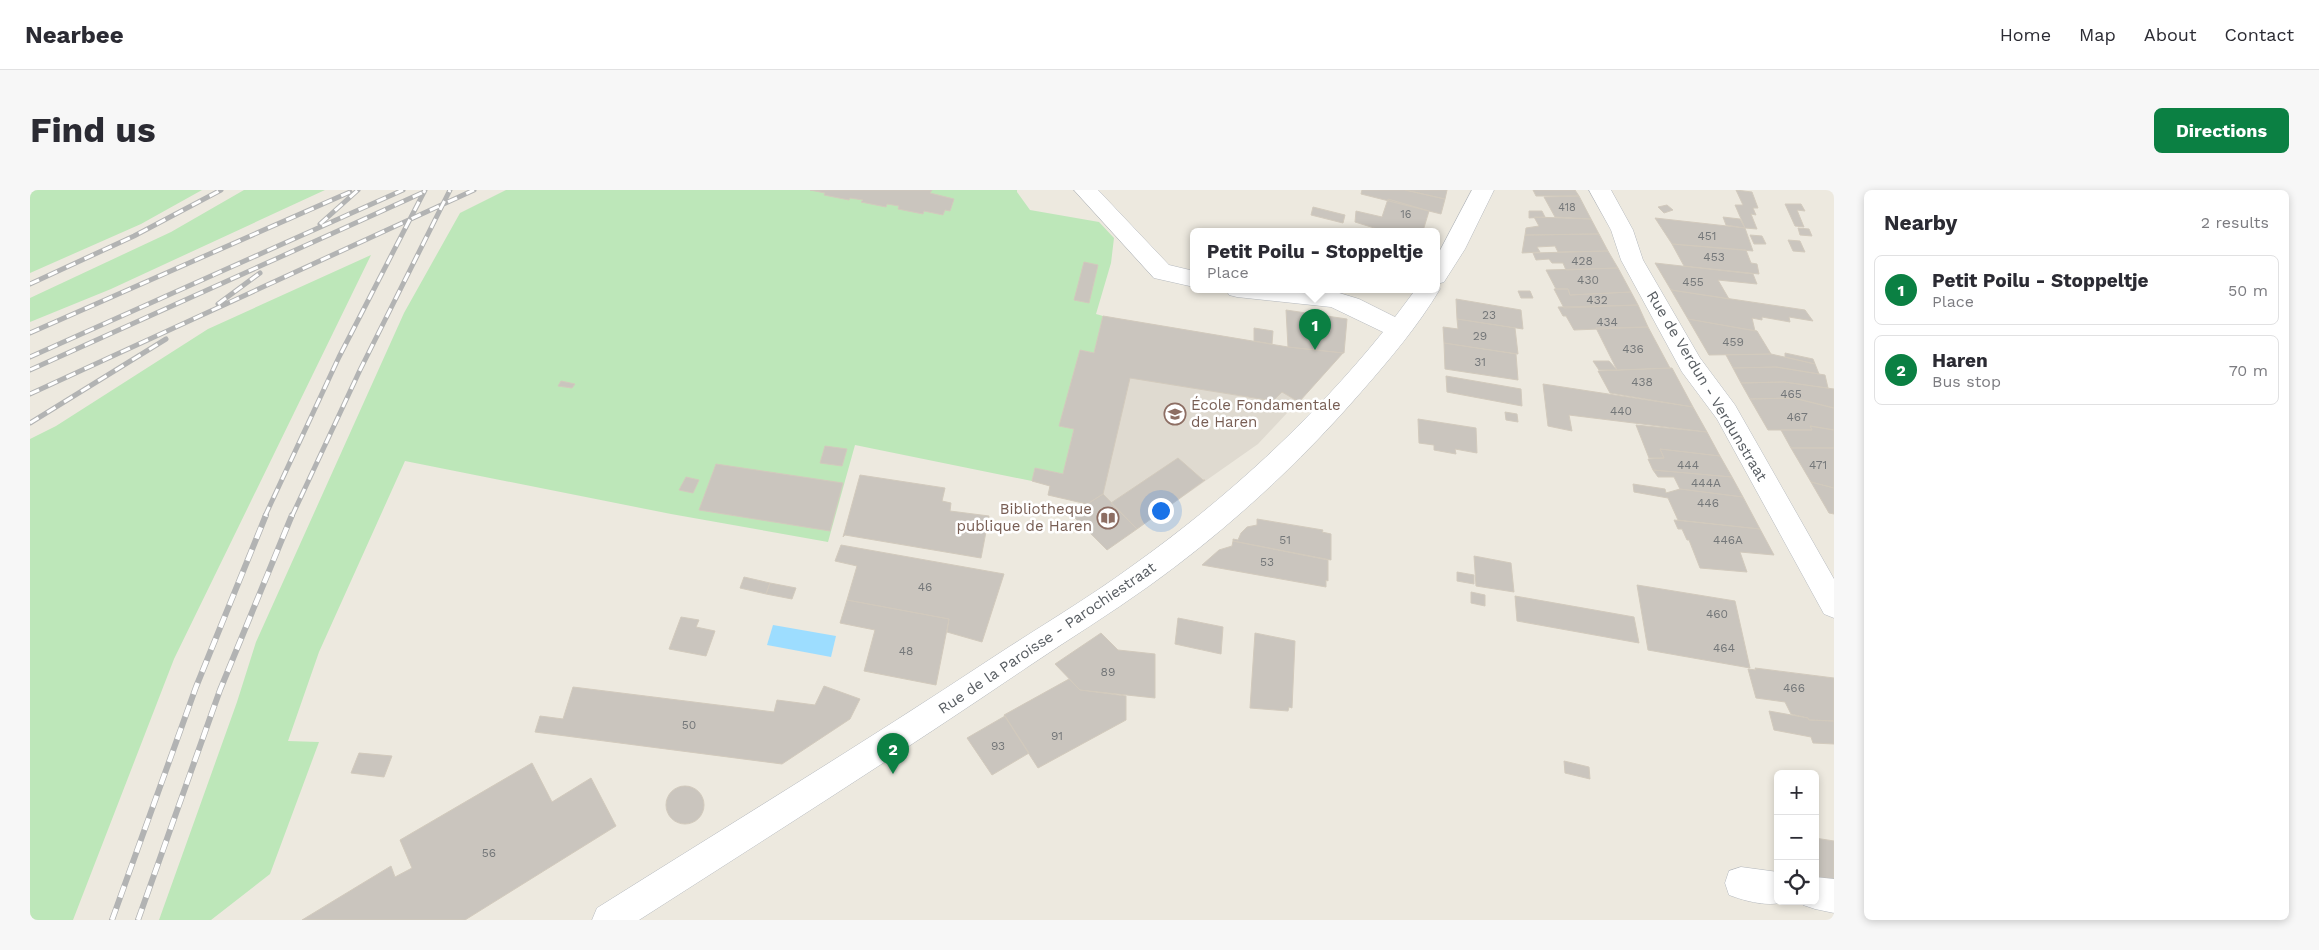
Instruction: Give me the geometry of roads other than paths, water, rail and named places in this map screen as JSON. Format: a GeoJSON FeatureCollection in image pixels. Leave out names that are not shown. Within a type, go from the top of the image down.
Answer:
{"type":"FeatureCollection","features":[{"type":"Feature","properties":{"kind":"street"},"geometry":{"type":"LineString","coordinates":[[1085,190],[1162,272],[1190,278]]}},
{"type":"Feature","properties":{"kind":"street"},"geometry":{"type":"LineString","coordinates":[[1440,270],[1454,249],[1483,190]]}},
{"type":"Feature","properties":{"kind":"street","name":"Rue de Verdun - Verdunstraat"},"geometry":{"type":"LineString","coordinates":[[1600,190],[1622,230],[1632,260],[1691,365],[1726,412],[1834,605]]}},
{"type":"Feature","properties":{"kind":"street"},"geometry":{"type":"LineString","coordinates":[[1290,293],[1343,302],[1400,330]]}},
{"type":"Feature","properties":{"kind":"street","name":"Rue de la Paroisse - Parochiestraat"},"geometry":{"type":"LineString","coordinates":[[609,920],[950,704],[1156,564],[1257,482],[1325,416],[1400,330],[1425,293]]}},
{"type":"Feature","properties":{"kind":"street"},"geometry":{"type":"LineString","coordinates":[[1741,883],[1774,887]]}},
{"type":"Feature","properties":{"kind":"street"},"geometry":{"type":"LineString","coordinates":[[1819,894],[1834,896]]}},
{"type":"Feature","properties":{"kind":"water"},"geometry":{"type":"Polygon","coordinates":[[[773,625],[836,636],[831,657],[767,645],[773,625]]]}},
{"type":"Feature","properties":{"kind":"railway"},"geometry":{"type":"LineString","coordinates":[[30,284],[134,236],[221,190]]}},
{"type":"Feature","properties":{"kind":"railway"},"geometry":{"type":"LineString","coordinates":[[320,224],[358,190]]}},
{"type":"Feature","properties":{"kind":"railway"},"geometry":{"type":"LineString","coordinates":[[30,357],[403,190]]}},
{"type":"Feature","properties":{"kind":"railway"},"geometry":{"type":"LineString","coordinates":[[443,204],[450,190]]}},
{"type":"Feature","properties":{"kind":"railway"},"geometry":{"type":"LineString","coordinates":[[443,204],[474,190]]}},
{"type":"Feature","properties":{"kind":"railway"},"geometry":{"type":"LineString","coordinates":[[30,333],[350,192]]}},
{"type":"Feature","properties":{"kind":"railway"},"geometry":{"type":"LineString","coordinates":[[30,370],[424,192]]}},
{"type":"Feature","properties":{"kind":"railway"},"geometry":{"type":"LineString","coordinates":[[410,219],[424,192]]}},
{"type":"Feature","properties":{"kind":"railway"},"geometry":{"type":"LineString","coordinates":[[292,516],[360,370],[443,204]]}},
{"type":"Feature","properties":{"kind":"railway"},"geometry":{"type":"LineString","coordinates":[[410,219],[443,204]]}},
{"type":"Feature","properties":{"kind":"railway"},"geometry":{"type":"LineString","coordinates":[[30,394],[410,219]]}},
{"type":"Feature","properties":{"kind":"railway"},"geometry":{"type":"LineString","coordinates":[[265,516],[339,357],[410,219]]}},
{"type":"Feature","properties":{"kind":"railway"},"geometry":{"type":"LineString","coordinates":[[218,304],[260,273]]}},
{"type":"Feature","properties":{"kind":"railway"},"geometry":{"type":"LineString","coordinates":[[30,423],[166,339]]}},
{"type":"Feature","properties":{"kind":"railway"},"geometry":{"type":"LineString","coordinates":[[112,920],[196,687],[266,515]]}},
{"type":"Feature","properties":{"kind":"railway"},"geometry":{"type":"LineString","coordinates":[[138,920],[220,690],[292,515]]}},
{"type":"Feature","properties":{"kind":"place","name":"Petit Poilu - Stoppeltje"},"geometry":{"type":"Point","coordinates":[1315,350]}},
{"type":"Feature","properties":{"kind":"place","name":"École Fondamentale de Haren"},"geometry":{"type":"Point","coordinates":[1175,414]}},
{"type":"Feature","properties":{"kind":"place","name":"Bibliotheque publique de Haren"},"geometry":{"type":"Point","coordinates":[1108,518]}},
{"type":"Feature","properties":{"kind":"place","name":"Haren"},"geometry":{"type":"Point","coordinates":[893,774]}}]}
